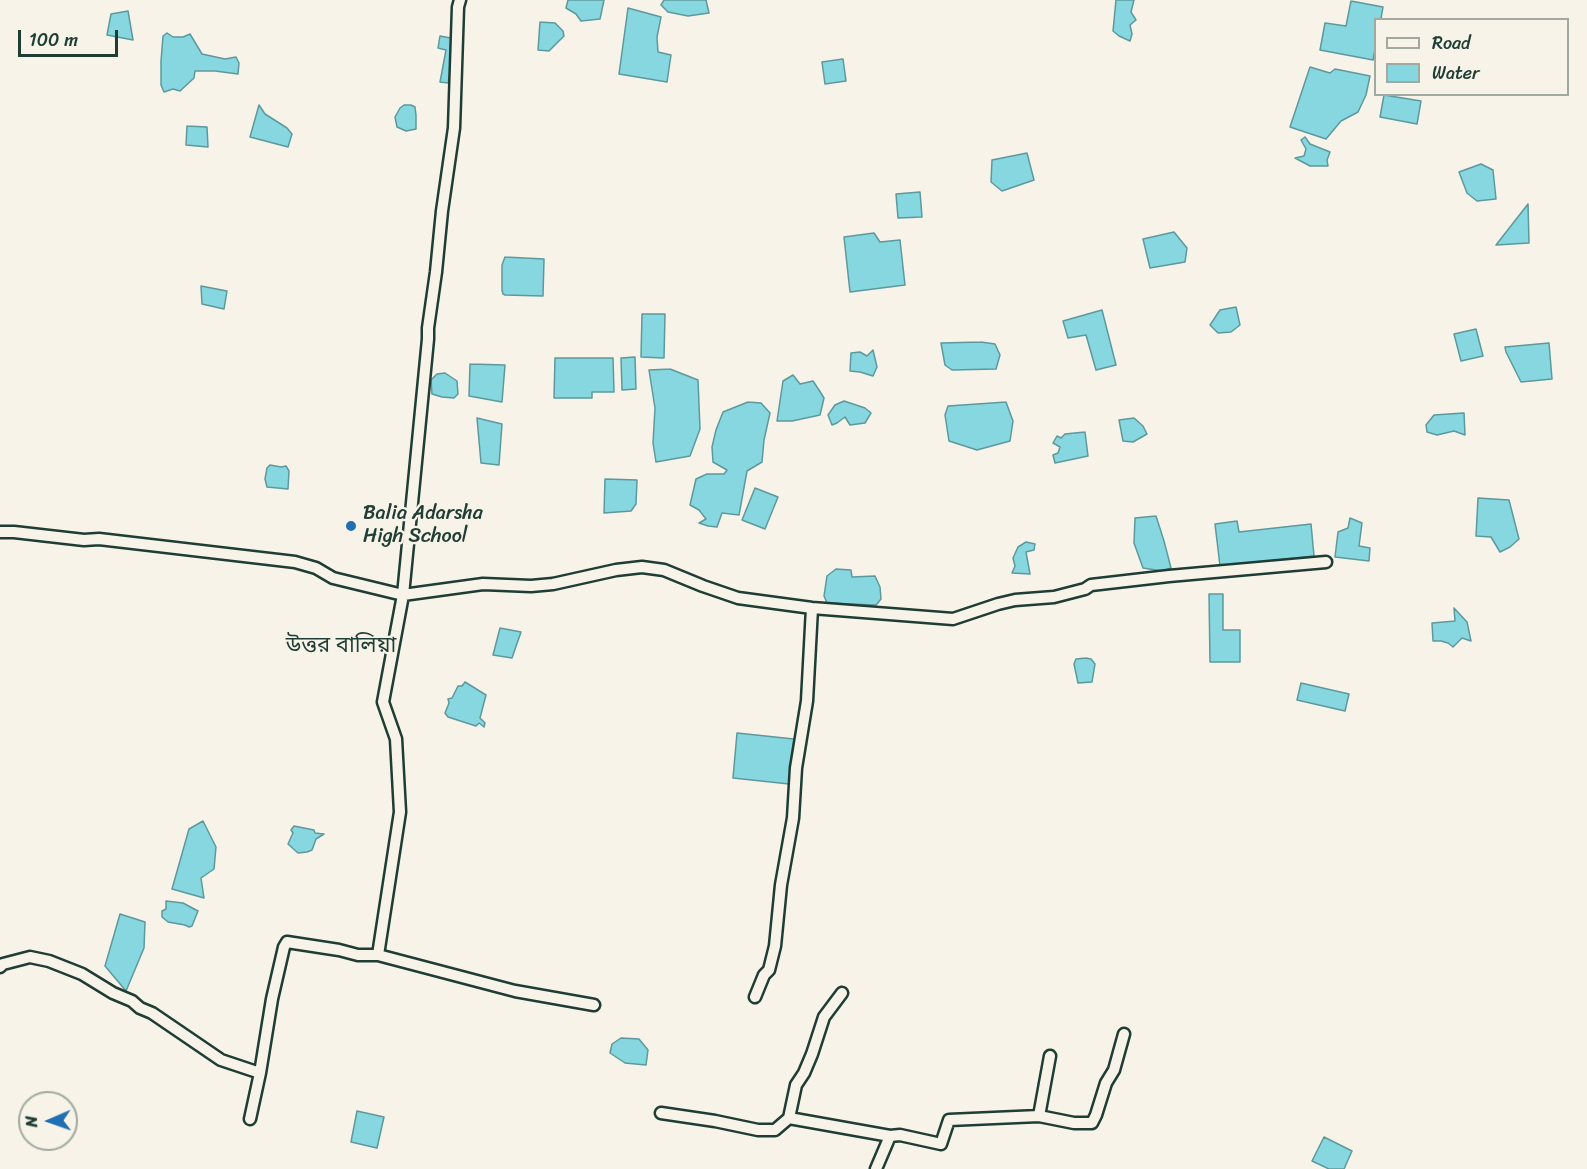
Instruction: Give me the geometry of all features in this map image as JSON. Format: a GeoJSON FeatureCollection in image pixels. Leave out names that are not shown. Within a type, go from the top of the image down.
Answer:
{"type":"FeatureCollection","features":[{"type":"Feature","properties":{"kind":"street"},"geometry":{"type":"LineString","coordinates":[[378,955],[400,820],[396,739],[383,702],[402,595],[428,328],[454,128],[460,0]]}},
{"type":"Feature","properties":{"kind":"street"},"geometry":{"type":"LineString","coordinates":[[0,532],[84,540],[109,540],[295,562],[316,568],[333,578],[402,595],[483,584],[531,586],[553,584],[616,570],[642,567],[664,570],[738,598],[812,608],[953,619],[998,604],[1015,600],[1054,597],[1085,589],[1091,585],[1326,562]]}},
{"type":"Feature","properties":{"kind":"street"},"geometry":{"type":"LineString","coordinates":[[755,997],[764,975],[769,970],[775,946],[781,885],[793,818],[796,768],[807,702],[812,608]]}},
{"type":"Feature","properties":{"kind":"street"},"geometry":{"type":"LineString","coordinates":[[250,1119],[272,999],[287,942],[358,955],[378,955],[515,991],[594,1005]]}},
{"type":"Feature","properties":{"kind":"street"},"geometry":{"type":"LineString","coordinates":[[0,967],[3,964],[30,957],[49,961],[82,974],[152,1013],[221,1060],[260,1073]]}},
{"type":"Feature","properties":{"kind":"street"},"geometry":{"type":"LineString","coordinates":[[661,1113],[758,1130],[775,1130],[789,1118],[796,1085],[812,1054],[824,1017],[842,993]]}},
{"type":"Feature","properties":{"kind":"street"},"geometry":{"type":"LineString","coordinates":[[789,1118],[890,1136],[900,1135],[941,1144],[949,1120],[1039,1116],[1074,1123],[1092,1123],[1106,1083],[1114,1070],[1124,1034]]}},
{"type":"Feature","properties":{"kind":"street"},"geometry":{"type":"LineString","coordinates":[[1039,1116],[1050,1056]]}},
{"type":"Feature","properties":{"kind":"street"},"geometry":{"type":"LineString","coordinates":[[876,1169],[890,1136]]}},
{"type":"Feature","properties":{"kind":"water"},"geometry":{"type":"Polygon","coordinates":[[[568,0],[604,0],[600,19],[581,21],[576,14],[566,8],[568,0]]]}},
{"type":"Feature","properties":{"kind":"water"},"geometry":{"type":"Polygon","coordinates":[[[664,0],[706,0],[709,13],[688,16],[668,12],[661,5],[664,0]]]}},
{"type":"Feature","properties":{"kind":"water"},"geometry":{"type":"Polygon","coordinates":[[[1116,0],[1134,0],[1131,12],[1136,20],[1130,25],[1132,34],[1130,41],[1113,31],[1116,0]]]}},
{"type":"Feature","properties":{"kind":"water"},"geometry":{"type":"Polygon","coordinates":[[[1351,1],[1383,7],[1381,18],[1374,18],[1373,60],[1320,50],[1325,23],[1346,26],[1351,1]]]}},
{"type":"Feature","properties":{"kind":"water"},"geometry":{"type":"Polygon","coordinates":[[[628,8],[661,17],[657,37],[658,52],[671,55],[667,82],[619,74],[628,8]]]}},
{"type":"Feature","properties":{"kind":"water"},"geometry":{"type":"Polygon","coordinates":[[[128,11],[133,40],[107,35],[111,14],[128,11]]]}},
{"type":"Feature","properties":{"kind":"water"},"geometry":{"type":"Polygon","coordinates":[[[540,22],[555,23],[563,31],[564,36],[549,51],[538,50],[540,22]]]}},
{"type":"Feature","properties":{"kind":"water"},"geometry":{"type":"Polygon","coordinates":[[[167,33],[173,37],[190,34],[202,54],[225,59],[236,57],[239,63],[238,74],[195,71],[194,78],[180,91],[173,89],[164,92],[161,85],[161,61],[163,36],[167,33]]]}},
{"type":"Feature","properties":{"kind":"water"},"geometry":{"type":"Polygon","coordinates":[[[440,36],[456,39],[448,83],[440,82],[446,50],[438,48],[440,36]]]}},
{"type":"Feature","properties":{"kind":"water"},"geometry":{"type":"Polygon","coordinates":[[[843,59],[846,81],[825,84],[822,62],[843,59]]]}},
{"type":"Feature","properties":{"kind":"water"},"geometry":{"type":"Polygon","coordinates":[[[1310,67],[1330,73],[1335,69],[1370,76],[1366,95],[1358,112],[1341,121],[1326,139],[1290,127],[1310,67]]]}},
{"type":"Feature","properties":{"kind":"water"},"geometry":{"type":"Polygon","coordinates":[[[1384,96],[1421,101],[1417,124],[1380,117],[1384,96]]]}},
{"type":"Feature","properties":{"kind":"water"},"geometry":{"type":"Polygon","coordinates":[[[259,105],[265,114],[287,128],[292,134],[288,147],[250,137],[259,105]]]}},
{"type":"Feature","properties":{"kind":"water"},"geometry":{"type":"Polygon","coordinates":[[[404,105],[415,107],[416,129],[406,131],[397,127],[395,117],[404,105]]]}},
{"type":"Feature","properties":{"kind":"water"},"geometry":{"type":"Polygon","coordinates":[[[187,126],[207,127],[208,147],[186,145],[187,126]]]}},
{"type":"Feature","properties":{"kind":"water"},"geometry":{"type":"Polygon","coordinates":[[[1305,137],[1310,144],[1330,152],[1327,160],[1328,166],[1310,166],[1295,158],[1304,156],[1306,149],[1301,140],[1305,137]]]}},
{"type":"Feature","properties":{"kind":"water"},"geometry":{"type":"Polygon","coordinates":[[[1027,153],[1034,180],[1002,191],[991,182],[992,160],[1027,153]]]}},
{"type":"Feature","properties":{"kind":"water"},"geometry":{"type":"Polygon","coordinates":[[[1481,164],[1493,170],[1496,199],[1477,201],[1467,193],[1459,172],[1481,164]]]}},
{"type":"Feature","properties":{"kind":"water"},"geometry":{"type":"Polygon","coordinates":[[[920,192],[922,217],[898,218],[896,194],[920,192]]]}},
{"type":"Feature","properties":{"kind":"water"},"geometry":{"type":"Polygon","coordinates":[[[1528,204],[1529,243],[1496,245],[1528,204]]]}},
{"type":"Feature","properties":{"kind":"water"},"geometry":{"type":"Polygon","coordinates":[[[1174,232],[1187,248],[1185,262],[1150,268],[1143,239],[1174,232]]]}},
{"type":"Feature","properties":{"kind":"water"},"geometry":{"type":"Polygon","coordinates":[[[874,233],[880,242],[900,240],[905,285],[850,292],[844,237],[874,233]]]}},
{"type":"Feature","properties":{"kind":"water"},"geometry":{"type":"Polygon","coordinates":[[[505,257],[544,259],[543,296],[503,294],[502,265],[505,257]]]}},
{"type":"Feature","properties":{"kind":"water"},"geometry":{"type":"Polygon","coordinates":[[[201,286],[227,291],[224,309],[202,304],[201,286]]]}},
{"type":"Feature","properties":{"kind":"water"},"geometry":{"type":"Polygon","coordinates":[[[1236,307],[1240,325],[1231,332],[1218,333],[1210,325],[1220,310],[1236,307]]]}},
{"type":"Feature","properties":{"kind":"water"},"geometry":{"type":"Polygon","coordinates":[[[1102,310],[1116,365],[1096,370],[1086,335],[1068,338],[1063,321],[1102,310]]]}},
{"type":"Feature","properties":{"kind":"water"},"geometry":{"type":"Polygon","coordinates":[[[642,314],[665,314],[664,358],[641,357],[642,314]]]}},
{"type":"Feature","properties":{"kind":"water"},"geometry":{"type":"Polygon","coordinates":[[[1476,329],[1483,356],[1461,361],[1454,334],[1476,329]]]}},
{"type":"Feature","properties":{"kind":"water"},"geometry":{"type":"Polygon","coordinates":[[[941,343],[995,344],[1000,355],[996,369],[952,370],[945,365],[941,343]]]}},
{"type":"Feature","properties":{"kind":"water"},"geometry":{"type":"Polygon","coordinates":[[[1549,343],[1552,379],[1521,382],[1505,347],[1549,343]]]}},
{"type":"Feature","properties":{"kind":"water"},"geometry":{"type":"Polygon","coordinates":[[[873,350],[877,367],[873,376],[850,371],[851,353],[860,352],[867,356],[873,350]]]}},
{"type":"Feature","properties":{"kind":"water"},"geometry":{"type":"Polygon","coordinates":[[[635,357],[636,389],[622,390],[621,358],[635,357]]]}},
{"type":"Feature","properties":{"kind":"water"},"geometry":{"type":"Polygon","coordinates":[[[555,358],[613,358],[614,392],[592,392],[592,398],[554,398],[555,358]]]}},
{"type":"Feature","properties":{"kind":"water"},"geometry":{"type":"Polygon","coordinates":[[[470,364],[505,365],[502,402],[469,396],[470,364]]]}},
{"type":"Feature","properties":{"kind":"water"},"geometry":{"type":"Polygon","coordinates":[[[670,369],[698,380],[700,429],[690,456],[656,462],[653,443],[655,408],[649,370],[670,369]]]}},
{"type":"Feature","properties":{"kind":"water"},"geometry":{"type":"Polygon","coordinates":[[[445,373],[457,381],[458,394],[454,398],[432,394],[431,380],[437,374],[445,373]]]}},
{"type":"Feature","properties":{"kind":"water"},"geometry":{"type":"Polygon","coordinates":[[[793,375],[800,384],[813,381],[824,398],[820,415],[792,421],[777,421],[783,381],[793,375]]]}},
{"type":"Feature","properties":{"kind":"water"},"geometry":{"type":"Polygon","coordinates":[[[844,401],[865,408],[871,413],[865,423],[850,425],[845,417],[832,425],[828,415],[835,405],[844,401]]]}},
{"type":"Feature","properties":{"kind":"water"},"geometry":{"type":"Polygon","coordinates":[[[748,402],[761,403],[770,413],[762,462],[747,471],[739,515],[722,513],[717,527],[699,523],[706,519],[699,510],[690,505],[696,479],[707,474],[724,474],[727,470],[713,462],[712,447],[723,412],[748,402]]]}},
{"type":"Feature","properties":{"kind":"water"},"geometry":{"type":"Polygon","coordinates":[[[1006,402],[1013,421],[1010,441],[977,450],[949,441],[945,415],[948,406],[1006,402]]]}},
{"type":"Feature","properties":{"kind":"water"},"geometry":{"type":"Polygon","coordinates":[[[1464,413],[1465,435],[1454,431],[1437,435],[1427,432],[1426,425],[1434,415],[1464,413]]]}},
{"type":"Feature","properties":{"kind":"water"},"geometry":{"type":"Polygon","coordinates":[[[477,418],[502,424],[499,465],[481,463],[477,418]]]}},
{"type":"Feature","properties":{"kind":"water"},"geometry":{"type":"Polygon","coordinates":[[[1134,418],[1143,426],[1147,434],[1133,442],[1123,441],[1119,420],[1134,418]]]}},
{"type":"Feature","properties":{"kind":"water"},"geometry":{"type":"Polygon","coordinates":[[[1085,432],[1088,456],[1055,463],[1053,455],[1058,453],[1060,447],[1053,443],[1057,436],[1061,438],[1065,434],[1085,432]]]}},
{"type":"Feature","properties":{"kind":"water"},"geometry":{"type":"Polygon","coordinates":[[[270,465],[286,466],[289,471],[288,489],[267,487],[265,479],[267,468],[270,465]]]}},
{"type":"Feature","properties":{"kind":"water"},"geometry":{"type":"Polygon","coordinates":[[[605,479],[637,480],[636,504],[631,511],[604,513],[605,479]]]}},
{"type":"Feature","properties":{"kind":"water"},"geometry":{"type":"Polygon","coordinates":[[[755,488],[778,497],[765,529],[742,520],[755,488]]]}},
{"type":"Feature","properties":{"kind":"water"},"geometry":{"type":"Polygon","coordinates":[[[1478,498],[1509,500],[1519,539],[1510,547],[1500,552],[1491,537],[1476,536],[1478,498]]]}},
{"type":"Feature","properties":{"kind":"water"},"geometry":{"type":"Polygon","coordinates":[[[1156,516],[1171,568],[1162,571],[1143,568],[1134,543],[1135,518],[1156,516]]]}},
{"type":"Feature","properties":{"kind":"water"},"geometry":{"type":"Polygon","coordinates":[[[1350,518],[1362,523],[1359,546],[1370,548],[1369,561],[1335,557],[1338,532],[1348,528],[1350,518]]]}},
{"type":"Feature","properties":{"kind":"water"},"geometry":{"type":"Polygon","coordinates":[[[1237,521],[1239,532],[1311,524],[1314,556],[1220,566],[1215,524],[1237,521]]]}},
{"type":"Feature","properties":{"kind":"water"},"geometry":{"type":"Polygon","coordinates":[[[1026,542],[1035,544],[1034,550],[1026,552],[1030,574],[1012,573],[1015,566],[1013,558],[1018,547],[1026,542]]]}},
{"type":"Feature","properties":{"kind":"water"},"geometry":{"type":"Polygon","coordinates":[[[836,569],[851,570],[852,577],[875,576],[880,587],[881,599],[876,605],[827,603],[824,596],[827,576],[836,569]]]}},
{"type":"Feature","properties":{"kind":"water"},"geometry":{"type":"Polygon","coordinates":[[[1209,594],[1223,594],[1223,630],[1240,630],[1240,662],[1210,662],[1209,594]]]}},
{"type":"Feature","properties":{"kind":"water"},"geometry":{"type":"Polygon","coordinates":[[[1454,608],[1467,622],[1471,641],[1462,638],[1453,647],[1448,643],[1433,641],[1432,623],[1455,621],[1454,608]]]}},
{"type":"Feature","properties":{"kind":"water"},"geometry":{"type":"Polygon","coordinates":[[[500,628],[521,632],[512,658],[493,655],[500,628]]]}},
{"type":"Feature","properties":{"kind":"water"},"geometry":{"type":"Polygon","coordinates":[[[1076,659],[1091,659],[1095,664],[1092,682],[1078,683],[1074,664],[1076,659]]]}},
{"type":"Feature","properties":{"kind":"water"},"geometry":{"type":"Polygon","coordinates":[[[465,682],[486,695],[480,718],[485,723],[484,727],[479,723],[476,726],[448,717],[445,713],[449,703],[448,699],[452,698],[458,686],[462,686],[465,682]]]}},
{"type":"Feature","properties":{"kind":"water"},"geometry":{"type":"Polygon","coordinates":[[[1301,683],[1349,694],[1345,711],[1297,700],[1301,683]]]}},
{"type":"Feature","properties":{"kind":"water"},"geometry":{"type":"Polygon","coordinates":[[[737,733],[794,739],[789,784],[733,778],[737,733]]]}},
{"type":"Feature","properties":{"kind":"water"},"geometry":{"type":"Polygon","coordinates":[[[203,821],[216,847],[214,869],[201,878],[204,898],[172,889],[189,829],[203,821]]]}},
{"type":"Feature","properties":{"kind":"water"},"geometry":{"type":"Polygon","coordinates":[[[294,826],[324,834],[316,839],[312,850],[298,853],[288,844],[294,826]]]}},
{"type":"Feature","properties":{"kind":"water"},"geometry":{"type":"Polygon","coordinates":[[[166,901],[183,903],[198,911],[192,926],[168,922],[162,917],[162,911],[166,909],[166,901]]]}},
{"type":"Feature","properties":{"kind":"water"},"geometry":{"type":"Polygon","coordinates":[[[120,914],[145,922],[144,948],[126,991],[105,966],[120,914]]]}},
{"type":"Feature","properties":{"kind":"water"},"geometry":{"type":"Polygon","coordinates":[[[621,1038],[639,1039],[648,1050],[646,1065],[625,1063],[610,1053],[612,1044],[621,1038]]]}},
{"type":"Feature","properties":{"kind":"water"},"geometry":{"type":"Polygon","coordinates":[[[357,1111],[384,1117],[377,1148],[351,1142],[357,1111]]]}},
{"type":"Feature","properties":{"kind":"water"},"geometry":{"type":"Polygon","coordinates":[[[1324,1137],[1352,1151],[1344,1169],[1329,1169],[1312,1161],[1324,1137]]]}},
{"type":"Feature","properties":{"kind":"place","name":"Balia Adarsha High School"},"geometry":{"type":"Point","coordinates":[351,526]}},
{"type":"Feature","properties":{"kind":"district","name":"উত্তর বালিয়া"},"geometry":{"type":"Point","coordinates":[341,646]}}]}
